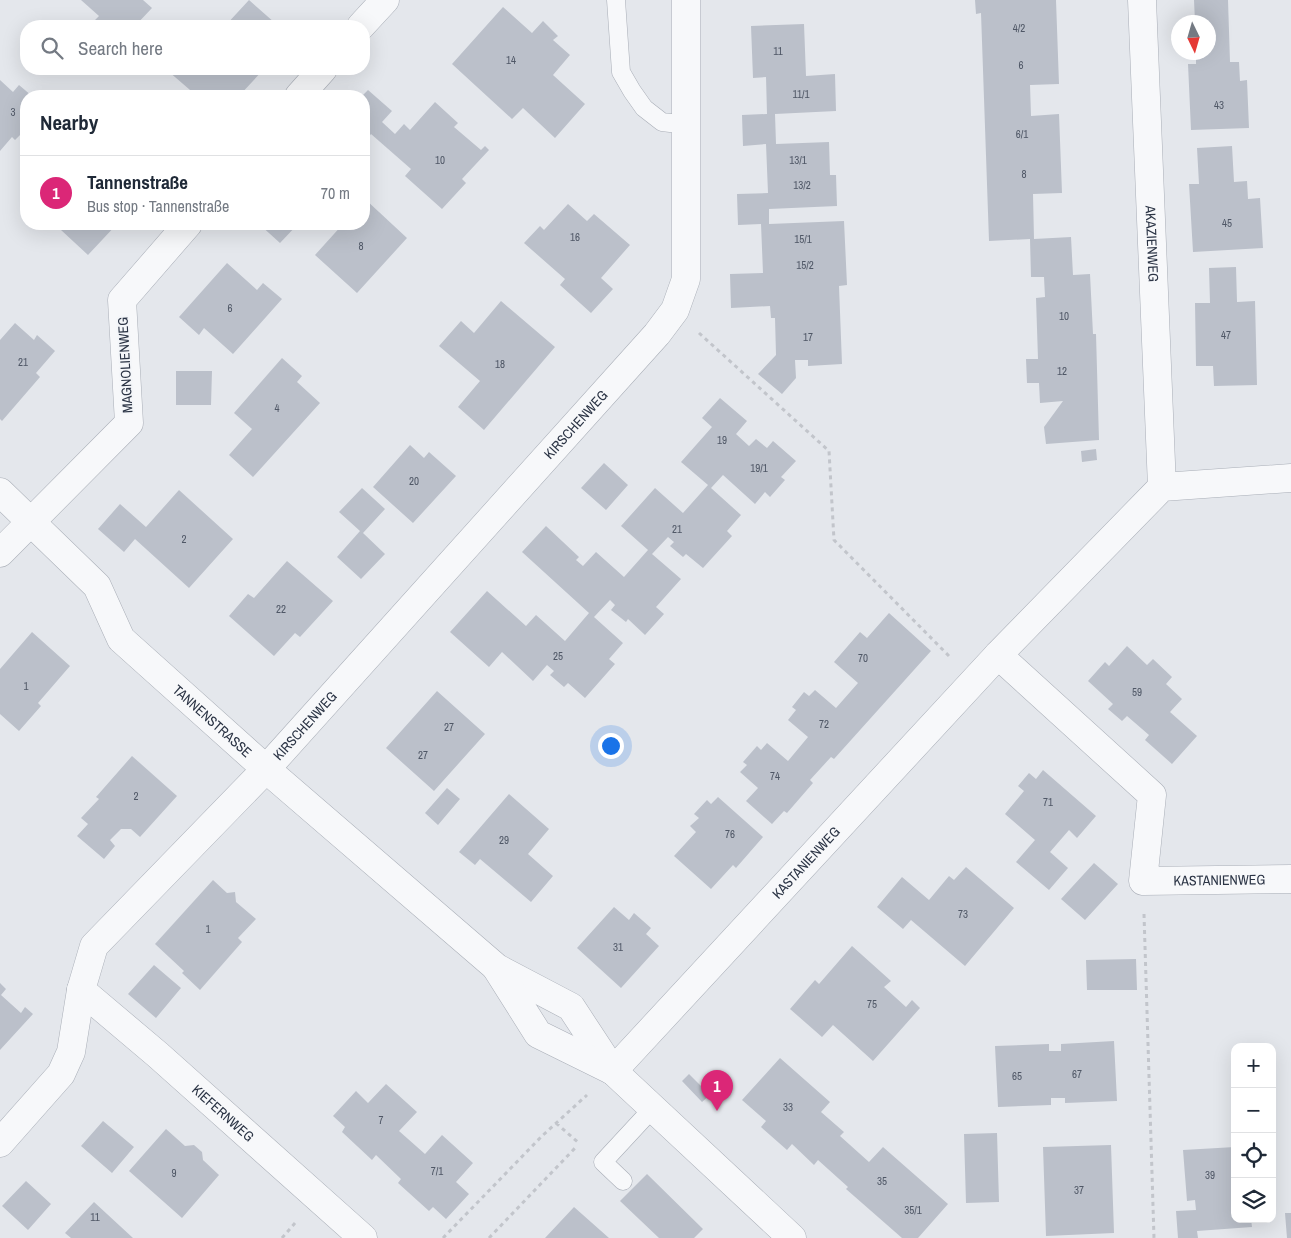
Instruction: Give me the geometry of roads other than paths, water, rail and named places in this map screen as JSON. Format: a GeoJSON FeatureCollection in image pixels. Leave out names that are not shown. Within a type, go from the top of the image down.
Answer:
{"type":"FeatureCollection","features":[{"type":"Feature","properties":{"kind":"street"},"geometry":{"type":"LineString","coordinates":[[367,20],[385,0]]}},
{"type":"Feature","properties":{"kind":"street","name":"KIRSCHENWEG"},"geometry":{"type":"LineString","coordinates":[[266,769],[657,334],[674,310],[686,279],[686,0]]}},
{"type":"Feature","properties":{"kind":"street","name":"AKAZIENWEG"},"geometry":{"type":"LineString","coordinates":[[1142,0],[1162,487]]}},
{"type":"Feature","properties":{"kind":"street"},"geometry":{"type":"LineString","coordinates":[[304,90],[318,75]]}},
{"type":"Feature","properties":{"kind":"street","name":"MAGNOLIENWEG"},"geometry":{"type":"LineString","coordinates":[[0,553],[30,520],[129,423],[122,300],[183,230]]}},
{"type":"Feature","properties":{"kind":"street"},"geometry":{"type":"LineString","coordinates":[[1162,487],[1291,478]]}},
{"type":"Feature","properties":{"kind":"street","name":"KASTANIENWEG"},"geometry":{"type":"LineString","coordinates":[[613,1071],[998,655],[1162,487]]}},
{"type":"Feature","properties":{"kind":"street","name":"TANNENSTRASSE"},"geometry":{"type":"LineString","coordinates":[[0,492],[96,586],[121,639],[266,769],[497,968],[571,1007],[613,1071],[792,1238]]}},
{"type":"Feature","properties":{"kind":"street","name":"KASTANIENWEG"},"geometry":{"type":"LineString","coordinates":[[998,655],[1152,795],[1143,881],[1291,879]]}},
{"type":"Feature","properties":{"kind":"street"},"geometry":{"type":"LineString","coordinates":[[0,1143],[61,1074],[71,1052],[81,990],[94,946],[266,769]]}},
{"type":"Feature","properties":{"kind":"street","name":"TANNENSTRASSE"},"geometry":{"type":"LineString","coordinates":[[497,968],[538,1034],[613,1071]]}},
{"type":"Feature","properties":{"kind":"street","name":"KIEFERNWEG"},"geometry":{"type":"LineString","coordinates":[[81,990],[158,1055],[363,1238]]}},
{"type":"Feature","properties":{"kind":"lane"},"geometry":{"type":"LineString","coordinates":[[616,0],[621,72],[644,108],[662,122],[687,125]]}},
{"type":"Feature","properties":{"kind":"lane"},"geometry":{"type":"LineString","coordinates":[[623,1181],[603,1162],[653,1108]]}},
{"type":"Feature","properties":{"kind":"place","name":"Tannenstraße"},"geometry":{"type":"Point","coordinates":[717,1111]}}]}
